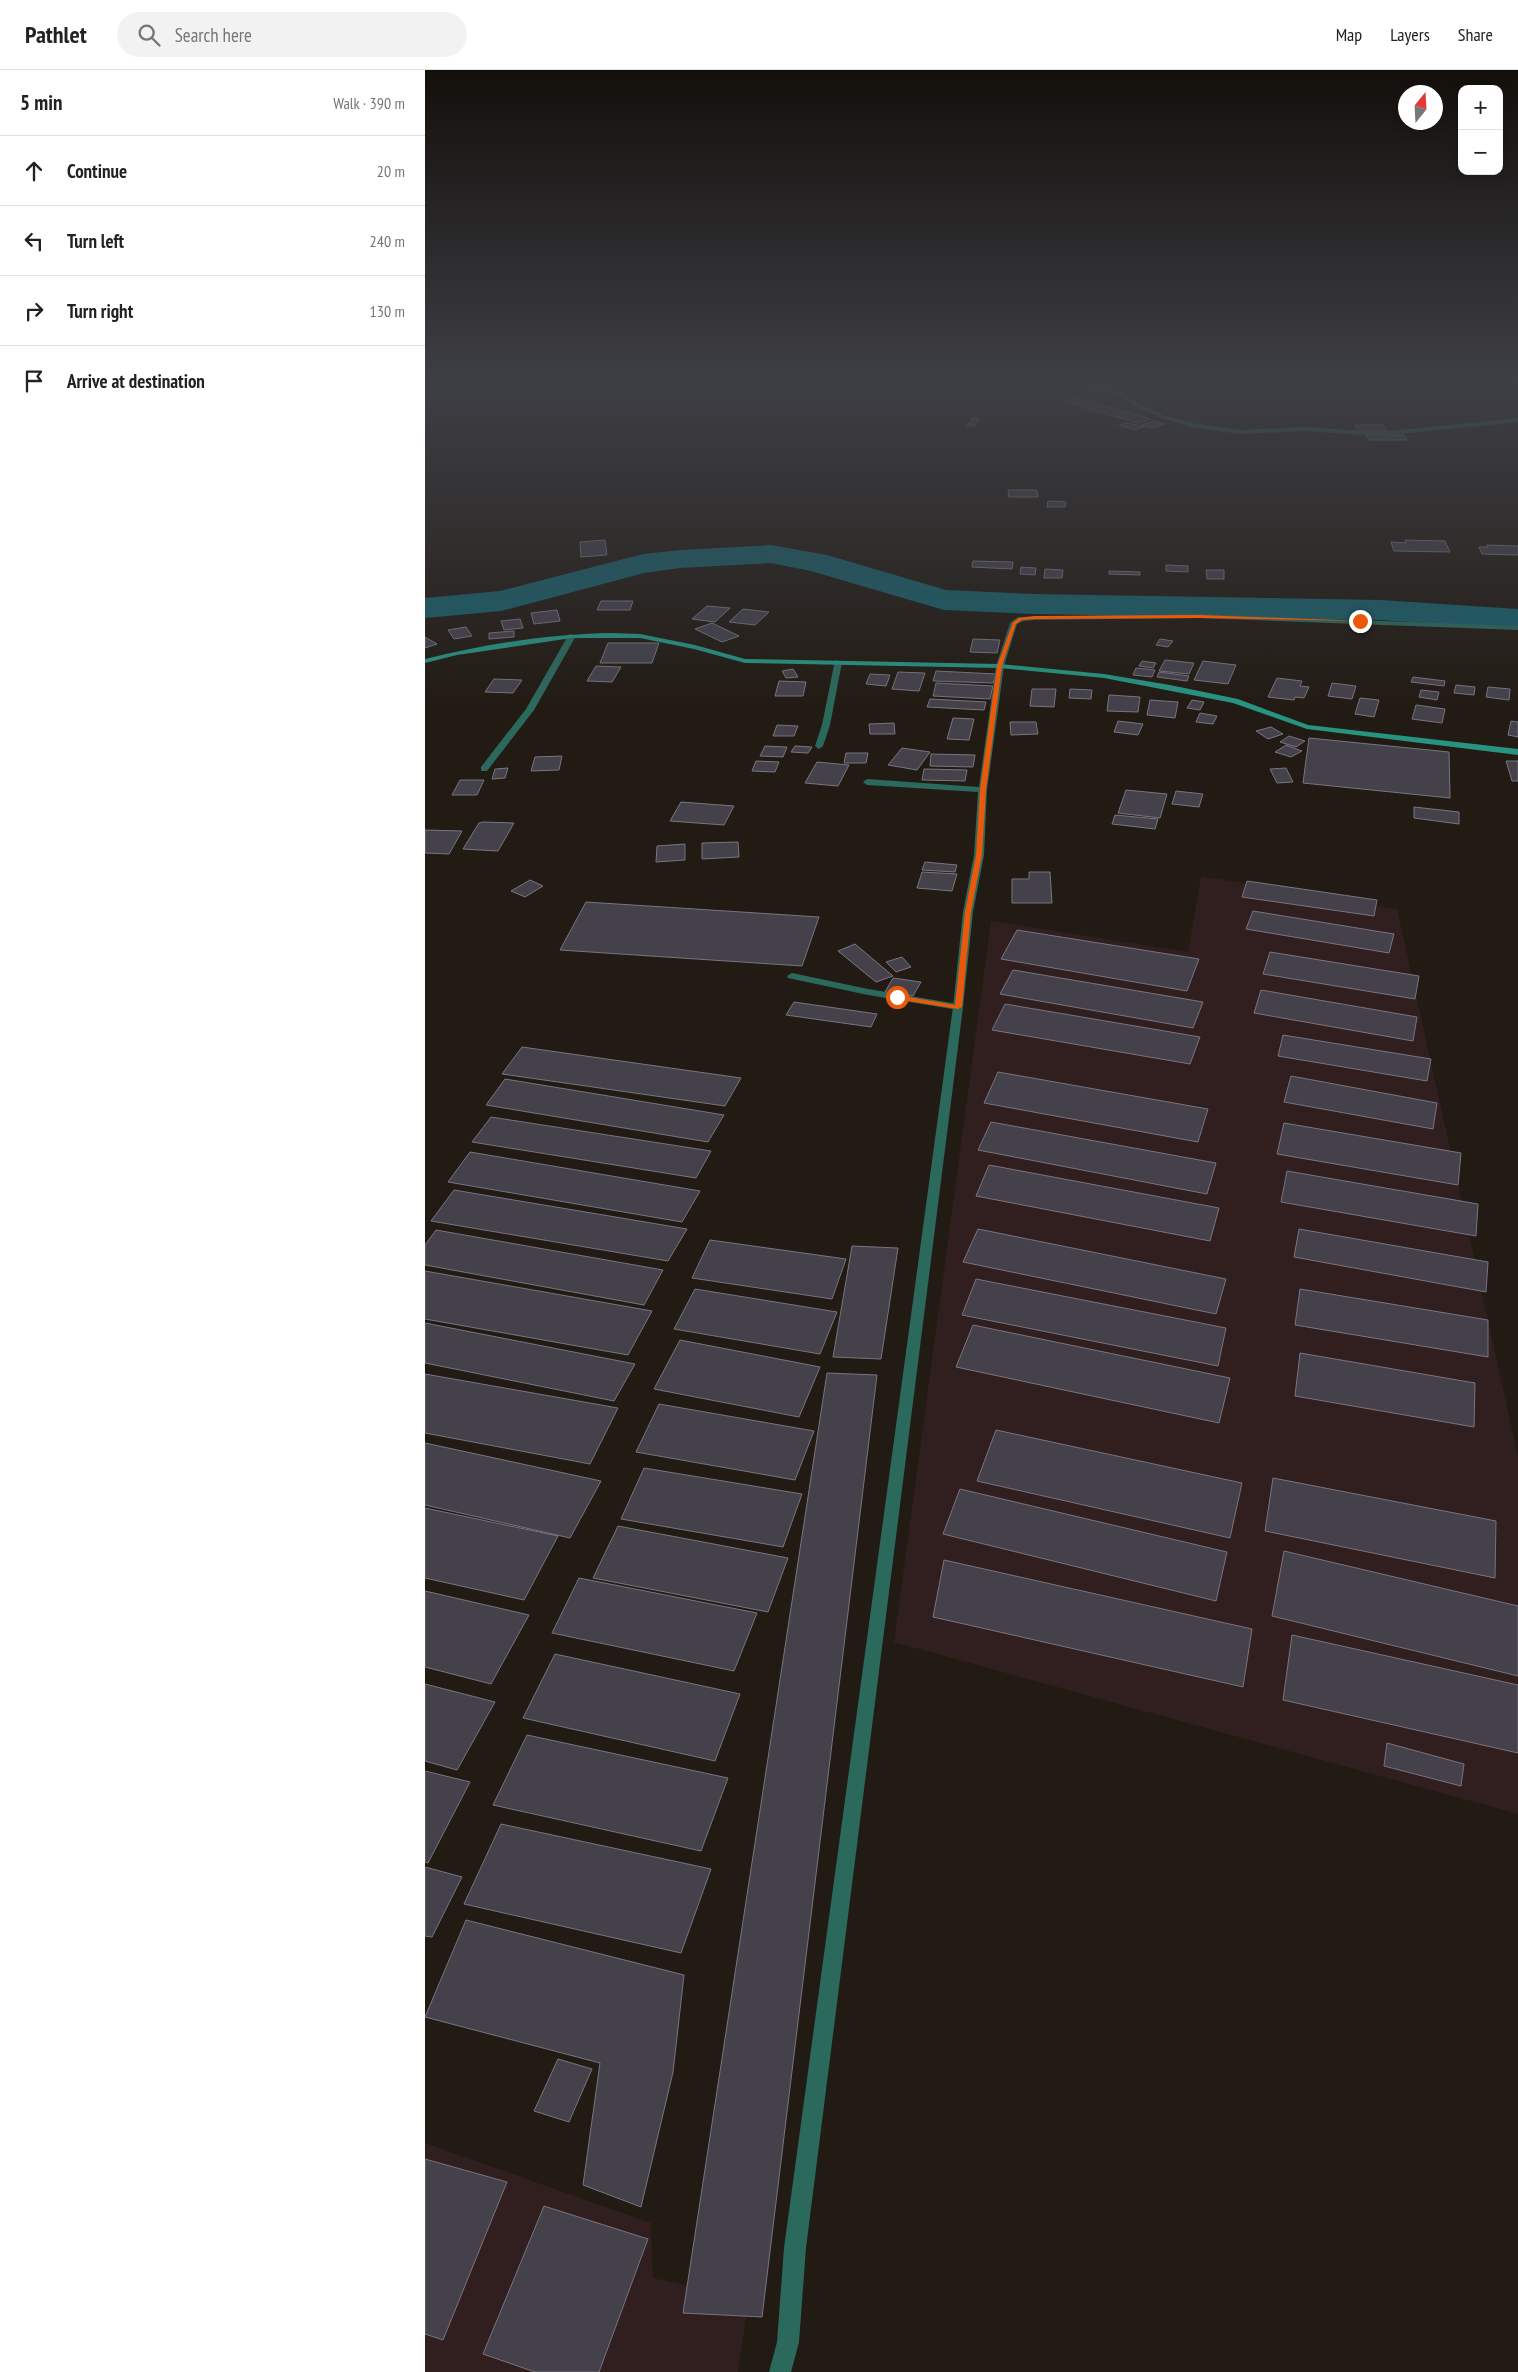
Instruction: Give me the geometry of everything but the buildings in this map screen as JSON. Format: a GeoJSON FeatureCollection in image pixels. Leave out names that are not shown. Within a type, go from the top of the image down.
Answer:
{"type":"FeatureCollection","features":[{"type":"Feature","properties":{"kind":"street"},"geometry":{"type":"LineString","coordinates":[[780,2372],[788,2342],[795,2248],[958,1007],[968,912],[979,855],[983,790],[1000,666],[1014,623],[1021,619],[1034,618],[1199,616],[1518,628]]}},
{"type":"Feature","properties":{"kind":"street"},"geometry":{"type":"LineString","coordinates":[[425,662],[457,653],[572,636],[640,636],[695,647],[745,662],[1000,666],[1104,676],[1170,687],[1235,701],[1307,727],[1518,752]]}},
{"type":"Feature","properties":{"kind":"street"},"geometry":{"type":"LineString","coordinates":[[484,769],[531,710],[572,636]]}},
{"type":"Feature","properties":{"kind":"street"},"geometry":{"type":"LineString","coordinates":[[819,746],[838,662]]}},
{"type":"Feature","properties":{"kind":"street"},"geometry":{"type":"LineString","coordinates":[[867,782],[983,790]]}},
{"type":"Feature","properties":{"kind":"street"},"geometry":{"type":"LineString","coordinates":[[792,976],[860,991],[958,1007]]}},
{"type":"Feature","properties":{"kind":"shaded area"},"geometry":{"type":"Polygon","coordinates":[[[1201,876],[1397,909],[1518,1456],[1518,1814],[894,1642],[991,921],[1188,952],[1201,876]]]}},
{"type":"Feature","properties":{"kind":"shaded area"},"geometry":{"type":"Polygon","coordinates":[[[425,2143],[651,2223],[653,2278],[749,2299],[738,2372],[425,2372],[425,2143]]]}},
{"type":"Feature","properties":{"kind":"waterway"},"geometry":{"type":"LineString","coordinates":[[425,608],[501,601],[643,564],[680,559],[771,554],[816,562],[944,600],[1033,604],[1381,610],[1518,619]]}},
{"type":"Feature","properties":{"kind":"route"},"geometry":{"type":"LineString","coordinates":[[897,997],[958,1007],[968,912],[979,855],[983,790],[1000,666],[1014,623],[1021,619],[1034,618],[1199,616],[1360,621]]}}]}
